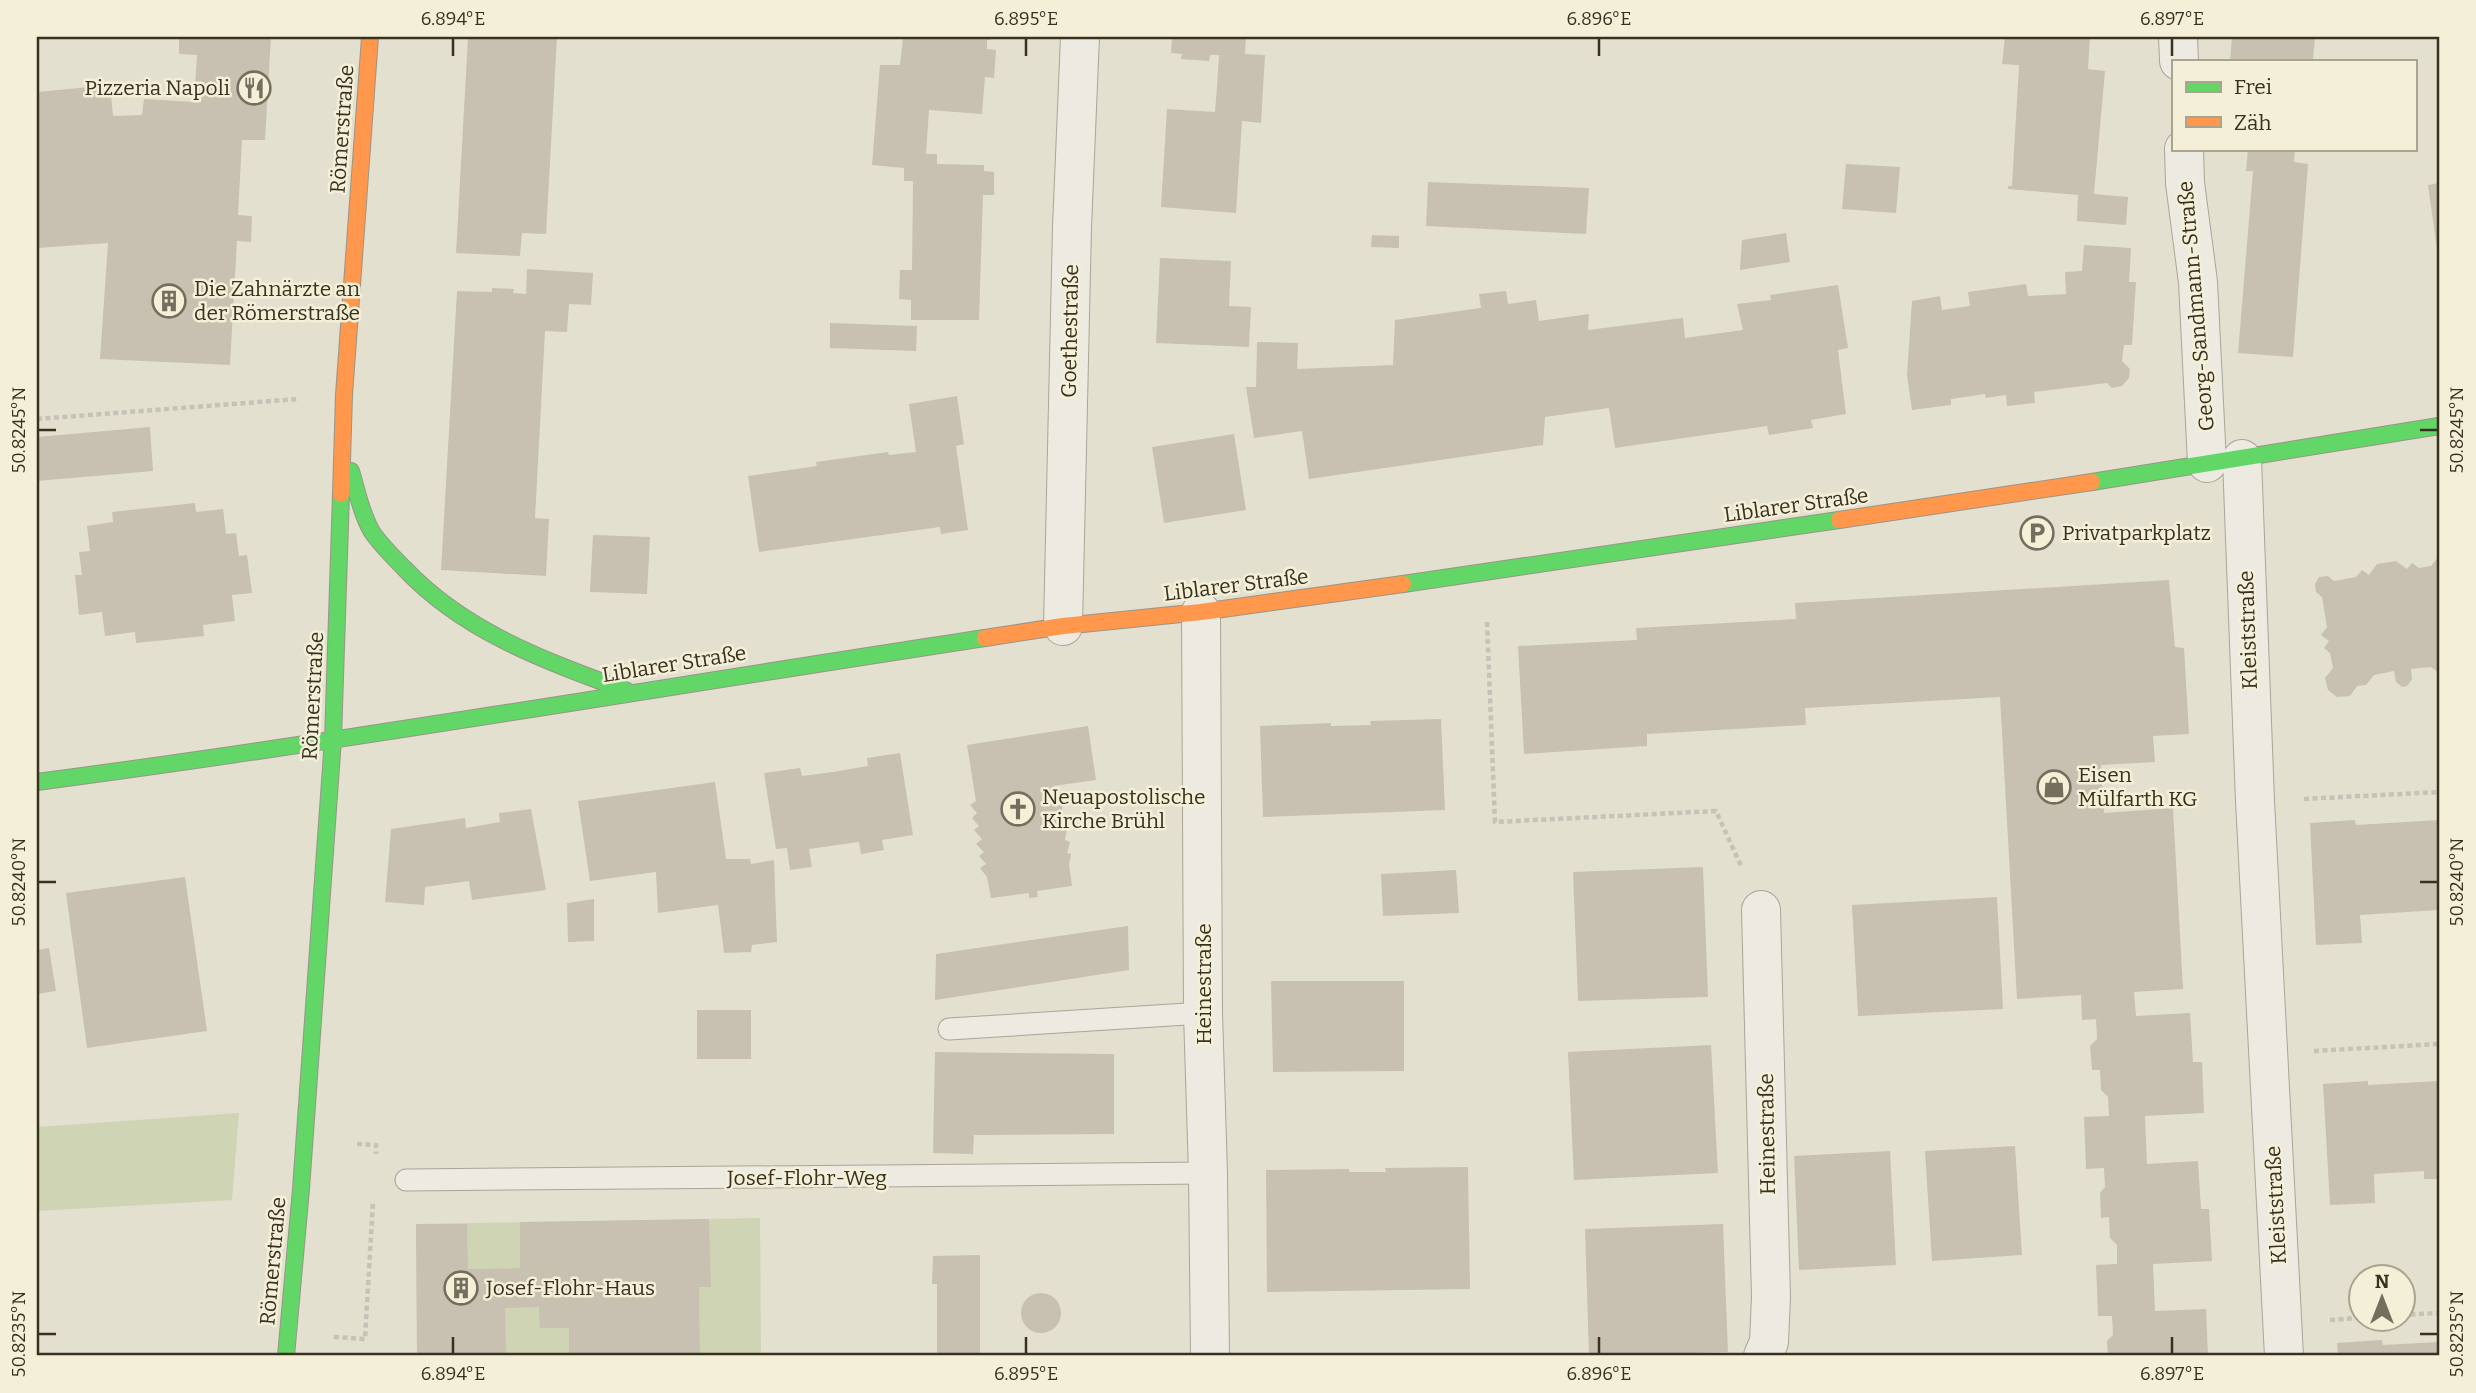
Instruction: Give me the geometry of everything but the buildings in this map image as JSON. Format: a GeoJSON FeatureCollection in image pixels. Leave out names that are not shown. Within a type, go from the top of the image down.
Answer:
{"type":"FeatureCollection","features":[{"type":"Feature","properties":{"kind":"street","name":"Römerstraße"},"geometry":{"type":"LineString","coordinates":[[286,1356],[333,739],[344,396],[370,37]]}},
{"type":"Feature","properties":{"kind":"street","name":"Goethestraße"},"geometry":{"type":"LineString","coordinates":[[1063,626],[1072,227],[1080,37]]}},
{"type":"Feature","properties":{"kind":"street"},"geometry":{"type":"LineString","coordinates":[[2178,37],[2179,60]]}},
{"type":"Feature","properties":{"kind":"street","name":"Georg-Sandmann-Straße"},"geometry":{"type":"LineString","coordinates":[[2184,150],[2185,183],[2224,461]]}},
{"type":"Feature","properties":{"kind":"street","name":"Liblarer Straße"},"geometry":{"type":"LineString","coordinates":[[37,782],[449,723],[629,692],[1063,626],[1202,612],[1486,573],[2439,426]]}},
{"type":"Feature","properties":{"kind":"street"},"geometry":{"type":"LineString","coordinates":[[342,444],[370,528],[433,599],[497,639],[533,656],[629,692]]}},
{"type":"Feature","properties":{"kind":"street","name":"Kleiststraße"},"geometry":{"type":"LineString","coordinates":[[2224,461],[2255,802],[2284,1356]]}},
{"type":"Feature","properties":{"kind":"street","name":"Heinestraße"},"geometry":{"type":"LineString","coordinates":[[1202,612],[1203,1013],[1210,1356]]}},
{"type":"Feature","properties":{"kind":"street","name":"Heinestraße"},"geometry":{"type":"LineString","coordinates":[[1761,910],[1771,1297],[1769,1342],[1763,1356]]}},
{"type":"Feature","properties":{"kind":"lane"},"geometry":{"type":"LineString","coordinates":[[950,1029],[1203,1013]]}},
{"type":"Feature","properties":{"kind":"lane","name":"Josef-Flohr-Weg"},"geometry":{"type":"LineString","coordinates":[[406,1180],[1208,1173]]}},
{"type":"Feature","properties":{"kind":"path"},"geometry":{"type":"LineString","coordinates":[[37,419],[344,396]]}},
{"type":"Feature","properties":{"kind":"path"},"geometry":{"type":"LineString","coordinates":[[1486,573],[1495,822],[1716,811],[1761,910]]}},
{"type":"Feature","properties":{"kind":"path"},"geometry":{"type":"LineString","coordinates":[[2255,802],[2439,792]]}},
{"type":"Feature","properties":{"kind":"path"},"geometry":{"type":"LineString","coordinates":[[2269,1054],[2439,1044]]}},
{"type":"Feature","properties":{"kind":"path"},"geometry":{"type":"LineString","coordinates":[[357,1144],[376,1145]]}},
{"type":"Feature","properties":{"kind":"path"},"geometry":{"type":"LineString","coordinates":[[288,1333],[365,1339],[374,1180],[406,1180]]}},
{"type":"Feature","properties":{"kind":"path"},"geometry":{"type":"LineString","coordinates":[[2416,1314],[2439,1313]]}},
{"type":"Feature","properties":{"kind":"green space"},"geometry":{"type":"Polygon","coordinates":[[[239,1113],[232,1200],[37,1211],[37,1127],[239,1113]]]}},
{"type":"Feature","properties":{"kind":"green space"},"geometry":{"type":"Polygon","coordinates":[[[760,1218],[761,1356],[417,1356],[416,1224],[760,1218]]]}},
{"type":"Feature","properties":{"kind":"traffic: fast"},"geometry":{"type":"LineString","coordinates":[[2092,482],[2439,426]]}},
{"type":"Feature","properties":{"kind":"traffic: fast"},"geometry":{"type":"LineString","coordinates":[[351,471],[362,510],[372,532],[427,590],[453,610],[508,642],[627,691]]}},
{"type":"Feature","properties":{"kind":"traffic: fast"},"geometry":{"type":"LineString","coordinates":[[286,1356],[301,1189],[333,739],[341,494]]}},
{"type":"Feature","properties":{"kind":"traffic: fast"},"geometry":{"type":"LineString","coordinates":[[1403,584],[1839,520]]}},
{"type":"Feature","properties":{"kind":"traffic: fast"},"geometry":{"type":"LineString","coordinates":[[37,782],[393,731],[985,638]]}},
{"type":"Feature","properties":{"kind":"traffic: slow"},"geometry":{"type":"LineString","coordinates":[[341,494],[344,395],[370,37]]}},
{"type":"Feature","properties":{"kind":"traffic: slow"},"geometry":{"type":"LineString","coordinates":[[1839,520],[2092,482]]}},
{"type":"Feature","properties":{"kind":"traffic: slow"},"geometry":{"type":"LineString","coordinates":[[985,638],[1403,584]]}},
{"type":"Feature","properties":{"kind":"place","name":"Pizzeria Napoli"},"geometry":{"type":"Point","coordinates":[254,88]}},
{"type":"Feature","properties":{"kind":"place","name":"Die Zahnärzte an der Römerstraße"},"geometry":{"type":"Point","coordinates":[169,301]}},
{"type":"Feature","properties":{"kind":"place","name":"Privatparkplatz"},"geometry":{"type":"Point","coordinates":[2037,533]}},
{"type":"Feature","properties":{"kind":"place","name":"Eisen Mülfarth KG"},"geometry":{"type":"Point","coordinates":[2054,787]}},
{"type":"Feature","properties":{"kind":"place","name":"Neuapostolische Kirche Brühl"},"geometry":{"type":"Point","coordinates":[1018,809]}},
{"type":"Feature","properties":{"kind":"place","name":"Josef-Flohr-Haus"},"geometry":{"type":"Point","coordinates":[461,1288]}}]}
